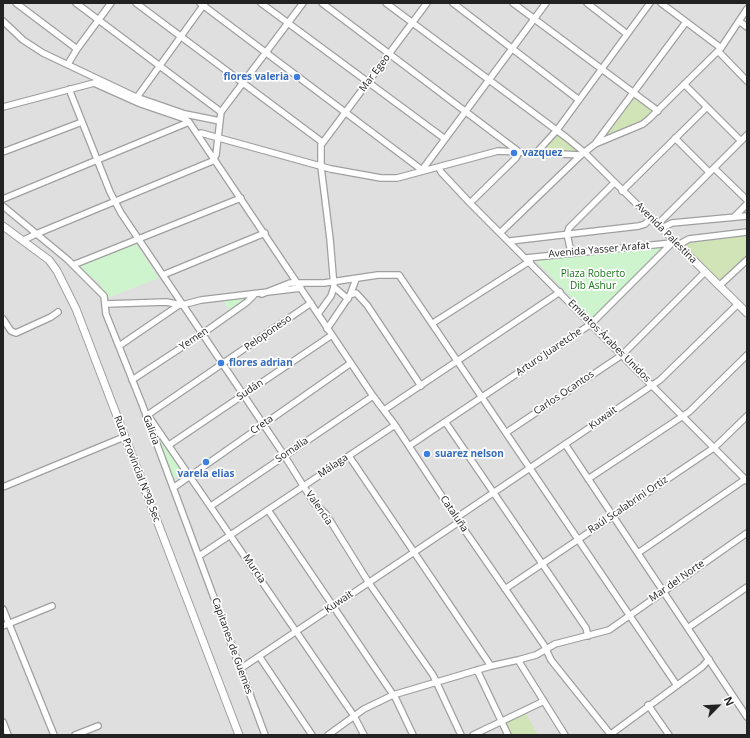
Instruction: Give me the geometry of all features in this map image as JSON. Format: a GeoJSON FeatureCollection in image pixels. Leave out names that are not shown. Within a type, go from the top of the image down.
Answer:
{"type":"FeatureCollection","features":[{"type":"Feature","properties":{"kind":"street"},"geometry":{"type":"LineString","coordinates":[[16,3],[77,49]]}},
{"type":"Feature","properties":{"kind":"street"},"geometry":{"type":"LineString","coordinates":[[76,3],[221,112]]}},
{"type":"Feature","properties":{"kind":"street"},"geometry":{"type":"LineString","coordinates":[[68,64],[77,49],[111,3]]}},
{"type":"Feature","properties":{"kind":"street"},"geometry":{"type":"LineString","coordinates":[[136,3],[322,142],[321,167],[330,239],[333,284],[331,296],[318,314]]}},
{"type":"Feature","properties":{"kind":"street"},"geometry":{"type":"LineString","coordinates":[[261,3],[445,139]]}},
{"type":"Feature","properties":{"kind":"street"},"geometry":{"type":"LineString","coordinates":[[215,158],[221,112],[302,3]]}},
{"type":"Feature","properties":{"kind":"street"},"geometry":{"type":"LineString","coordinates":[[322,3],[519,152]]}},
{"type":"Feature","properties":{"kind":"street","name":"Avenida Palestina"},"geometry":{"type":"LineString","coordinates":[[386,3],[557,130],[660,226],[675,243],[747,313]]}},
{"type":"Feature","properties":{"kind":"street","name":"Mar Egeo"},"geometry":{"type":"LineString","coordinates":[[322,142],[427,3]]}},
{"type":"Feature","properties":{"kind":"street"},"geometry":{"type":"LineString","coordinates":[[453,3],[579,100]]}},
{"type":"Feature","properties":{"kind":"street"},"geometry":{"type":"LineString","coordinates":[[513,3],[658,111]]}},
{"type":"Feature","properties":{"kind":"street"},"geometry":{"type":"LineString","coordinates":[[422,170],[546,3]]}},
{"type":"Feature","properties":{"kind":"street"},"geometry":{"type":"LineString","coordinates":[[587,3],[627,34]]}},
{"type":"Feature","properties":{"kind":"street"},"geometry":{"type":"LineString","coordinates":[[537,152],[557,130],[650,3]]}},
{"type":"Feature","properties":{"kind":"street"},"geometry":{"type":"LineString","coordinates":[[661,3],[720,49],[747,81]]}},
{"type":"Feature","properties":{"kind":"street"},"geometry":{"type":"LineString","coordinates":[[135,99],[202,4],[422,170]]}},
{"type":"Feature","properties":{"kind":"street"},"geometry":{"type":"LineString","coordinates":[[595,144],[643,124],[658,111],[720,49],[747,9]]}},
{"type":"Feature","properties":{"kind":"street"},"geometry":{"type":"LineString","coordinates":[[3,21],[34,47],[135,99],[189,122],[215,158]]}},
{"type":"Feature","properties":{"kind":"street"},"geometry":{"type":"LineString","coordinates":[[739,21],[747,27]]}},
{"type":"Feature","properties":{"kind":"street"},"geometry":{"type":"LineString","coordinates":[[501,232],[595,144],[686,22]]}},
{"type":"Feature","properties":{"kind":"street"},"geometry":{"type":"LineString","coordinates":[[3,107],[70,89],[96,80]]}},
{"type":"Feature","properties":{"kind":"street"},"geometry":{"type":"LineString","coordinates":[[684,84],[741,141]]}},
{"type":"Feature","properties":{"kind":"street","name":"Valencia"},"geometry":{"type":"LineString","coordinates":[[70,89],[114,202],[163,275],[181,305],[223,364],[284,455],[314,503],[326,514],[369,583],[436,682],[461,735]]}},
{"type":"Feature","properties":{"kind":"street"},"geometry":{"type":"LineString","coordinates":[[135,99],[185,114],[220,121]]}},
{"type":"Feature","properties":{"kind":"street"},"geometry":{"type":"LineString","coordinates":[[622,191],[707,107]]}},
{"type":"Feature","properties":{"kind":"street"},"geometry":{"type":"LineString","coordinates":[[185,114],[201,133],[215,158]]}},
{"type":"Feature","properties":{"kind":"street"},"geometry":{"type":"LineString","coordinates":[[3,152],[82,122]]}},
{"type":"Feature","properties":{"kind":"street"},"geometry":{"type":"LineString","coordinates":[[3,199],[189,122]]}},
{"type":"Feature","properties":{"kind":"street"},"geometry":{"type":"LineString","coordinates":[[201,133],[321,167],[389,179],[422,170],[439,168],[498,151],[583,154]]}},
{"type":"Feature","properties":{"kind":"street"},"geometry":{"type":"LineString","coordinates":[[660,226],[711,170],[747,135]]}},
{"type":"Feature","properties":{"kind":"street"},"geometry":{"type":"LineString","coordinates":[[675,138],[747,200]]}},
{"type":"Feature","properties":{"kind":"street"},"geometry":{"type":"LineString","coordinates":[[470,203],[516,158],[519,152]]}},
{"type":"Feature","properties":{"kind":"street"},"geometry":{"type":"LineString","coordinates":[[24,240],[215,158]]}},
{"type":"Feature","properties":{"kind":"street","name":"Cataluña"},"geometry":{"type":"LineString","coordinates":[[215,158],[351,364],[395,425],[457,520],[546,649],[551,660],[611,735]]}},
{"type":"Feature","properties":{"kind":"street","name":"Emiratos Árabes Unidos"},"geometry":{"type":"LineString","coordinates":[[439,168],[470,203],[501,232],[747,479]]}},
{"type":"Feature","properties":{"kind":"street"},"geometry":{"type":"LineString","coordinates":[[571,252],[567,234],[570,228],[614,183]]}},
{"type":"Feature","properties":{"kind":"street"},"geometry":{"type":"LineString","coordinates":[[73,265],[241,198]]}},
{"type":"Feature","properties":{"kind":"street"},"geometry":{"type":"LineString","coordinates":[[734,217],[747,204]]}},
{"type":"Feature","properties":{"kind":"street","name":"Galicia"},"geometry":{"type":"LineString","coordinates":[[3,206],[73,265],[101,292],[106,304],[105,311],[142,404],[199,556]]}},
{"type":"Feature","properties":{"kind":"street"},"geometry":{"type":"LineString","coordinates":[[660,226],[672,223],[747,216]]}},
{"type":"Feature","properties":{"kind":"street","name":"Avenida Yasser Arafat"},"geometry":{"type":"LineString","coordinates":[[510,241],[639,226],[646,224],[651,218]]}},
{"type":"Feature","properties":{"kind":"street","name":"Ruta Provincial Nº98 Sec"},"geometry":{"type":"LineString","coordinates":[[3,226],[24,240],[49,260],[70,297],[82,324],[239,735]]}},
{"type":"Feature","properties":{"kind":"street","name":"Avenida Yasser Arafat"},"geometry":{"type":"LineString","coordinates":[[528,260],[571,252],[675,243],[689,239],[747,232]]}},
{"type":"Feature","properties":{"kind":"street"},"geometry":{"type":"LineString","coordinates":[[163,275],[265,233]]}},
{"type":"Feature","properties":{"kind":"street","name":"Arturo Juaretche"},"geometry":{"type":"LineString","coordinates":[[409,446],[446,423],[591,324],[675,243]]}},
{"type":"Feature","properties":{"kind":"street"},"geometry":{"type":"LineString","coordinates":[[433,323],[528,260]]}},
{"type":"Feature","properties":{"kind":"street"},"geometry":{"type":"LineString","coordinates":[[719,286],[747,260]]}},
{"type":"Feature","properties":{"kind":"street","name":"Carlos Ocantos"},"geometry":{"type":"LineString","coordinates":[[507,432],[622,355],[705,272]]}},
{"type":"Feature","properties":{"kind":"street"},"geometry":{"type":"LineString","coordinates":[[262,294],[286,284],[298,282],[333,284],[378,275],[399,275],[631,614],[676,684]]}},
{"type":"Feature","properties":{"kind":"street"},"geometry":{"type":"LineString","coordinates":[[327,328],[349,297],[356,279]]}},
{"type":"Feature","properties":{"kind":"street"},"geometry":{"type":"LineString","coordinates":[[333,284],[349,297]]}},
{"type":"Feature","properties":{"kind":"street"},"geometry":{"type":"LineString","coordinates":[[119,346],[181,305],[201,300],[254,295],[301,288]]}},
{"type":"Feature","properties":{"kind":"street"},"geometry":{"type":"LineString","coordinates":[[384,410],[560,292]]}},
{"type":"Feature","properties":{"kind":"street"},"geometry":{"type":"LineString","coordinates":[[349,297],[356,293],[367,305],[421,386]]}},
{"type":"Feature","properties":{"kind":"street","name":"Yemen"},"geometry":{"type":"LineString","coordinates":[[132,380],[202,334],[247,302],[254,295]]}},
{"type":"Feature","properties":{"kind":"street"},"geometry":{"type":"LineString","coordinates":[[106,304],[166,302],[181,305]]}},
{"type":"Feature","properties":{"kind":"street","name":"Peloponeso"},"geometry":{"type":"LineString","coordinates":[[146,415],[311,303]]}},
{"type":"Feature","properties":{"kind":"street","name":"Kuwait"},"geometry":{"type":"LineString","coordinates":[[240,669],[369,583],[414,552],[494,492],[660,380],[738,304]]}},
{"type":"Feature","properties":{"kind":"street"},"geometry":{"type":"LineString","coordinates":[[3,319],[11,331],[16,333],[51,317],[58,312]]}},
{"type":"Feature","properties":{"kind":"street","name":"Sudán"},"geometry":{"type":"LineString","coordinates":[[168,445],[332,335]]}},
{"type":"Feature","properties":{"kind":"street"},"geometry":{"type":"LineString","coordinates":[[588,479],[684,416],[747,355]]}},
{"type":"Feature","properties":{"kind":"street","name":"Creta"},"geometry":{"type":"LineString","coordinates":[[173,488],[351,364]]}},
{"type":"Feature","properties":{"kind":"street","name":"Somalia"},"geometry":{"type":"LineString","coordinates":[[211,506],[373,396]]}},
{"type":"Feature","properties":{"kind":"street","name":"Murcia"},"geometry":{"type":"LineString","coordinates":[[146,415],[190,475],[231,535],[354,716],[364,735]]}},
{"type":"Feature","properties":{"kind":"street","name":"Raúl Scalabrini Ortiz"},"geometry":{"type":"LineString","coordinates":[[505,589],[715,447],[747,416]]}},
{"type":"Feature","properties":{"kind":"street"},"geometry":{"type":"LineString","coordinates":[[328,735],[364,709],[393,695],[491,666],[536,655],[555,644],[588,636],[586,628],[446,423]]}},
{"type":"Feature","properties":{"kind":"street","name":"Málaga"},"geometry":{"type":"LineString","coordinates":[[199,556],[395,425]]}},
{"type":"Feature","properties":{"kind":"street"},"geometry":{"type":"LineString","coordinates":[[3,487],[124,437]]}},
{"type":"Feature","properties":{"kind":"street"},"geometry":{"type":"LineString","coordinates":[[565,444],[747,717]]}},
{"type":"Feature","properties":{"kind":"street"},"geometry":{"type":"LineString","coordinates":[[349,456],[491,666]]}},
{"type":"Feature","properties":{"kind":"street"},"geometry":{"type":"LineString","coordinates":[[638,553],[747,479]]}},
{"type":"Feature","properties":{"kind":"street"},"geometry":{"type":"LineString","coordinates":[[268,510],[393,695],[413,735]]}},
{"type":"Feature","properties":{"kind":"street","name":"Mar del Norte"},"geometry":{"type":"LineString","coordinates":[[588,636],[609,630],[663,590],[747,533]]}},
{"type":"Feature","properties":{"kind":"street","name":"Capitanes de Guemes"},"geometry":{"type":"LineString","coordinates":[[199,556],[265,735]]}},
{"type":"Feature","properties":{"kind":"street"},"geometry":{"type":"LineString","coordinates":[[688,627],[747,587]]}},
{"type":"Feature","properties":{"kind":"street"},"geometry":{"type":"LineString","coordinates":[[3,626],[52,606]]}},
{"type":"Feature","properties":{"kind":"street"},"geometry":{"type":"LineString","coordinates":[[3,609],[54,735]]}},
{"type":"Feature","properties":{"kind":"street"},"geometry":{"type":"LineString","coordinates":[[259,656],[312,735]]}},
{"type":"Feature","properties":{"kind":"street"},"geometry":{"type":"LineString","coordinates":[[611,735],[676,684],[702,667],[709,659]]}},
{"type":"Feature","properties":{"kind":"street"},"geometry":{"type":"LineString","coordinates":[[518,660],[564,735]]}},
{"type":"Feature","properties":{"kind":"street"},"geometry":{"type":"LineString","coordinates":[[477,670],[508,735]]}},
{"type":"Feature","properties":{"kind":"street"},"geometry":{"type":"LineString","coordinates":[[473,735],[544,701]]}},
{"type":"Feature","properties":{"kind":"street"},"geometry":{"type":"LineString","coordinates":[[648,705],[669,735]]}},
{"type":"Feature","properties":{"kind":"street"},"geometry":{"type":"LineString","coordinates":[[3,722],[8,735]]}},
{"type":"Feature","properties":{"kind":"street"},"geometry":{"type":"LineString","coordinates":[[75,735],[98,726]]}},
{"type":"Feature","properties":{"kind":"shaded area"},"geometry":{"type":"Polygon","coordinates":[[[3,3],[747,3],[747,735],[3,735],[3,3]]]}},
{"type":"Feature","properties":{"kind":"green space"},"geometry":{"type":"Polygon","coordinates":[[[633,93],[658,111],[646,121],[596,144],[633,93]]]}},
{"type":"Feature","properties":{"kind":"green space"},"geometry":{"type":"Polygon","coordinates":[[[557,130],[585,153],[538,152],[557,130]]]}},
{"type":"Feature","properties":{"kind":"green space"},"geometry":{"type":"Polygon","coordinates":[[[747,233],[747,257],[719,283],[679,245],[683,242],[747,233]]]}},
{"type":"Feature","properties":{"kind":"green space"},"geometry":{"type":"Polygon","coordinates":[[[136,244],[159,278],[107,298],[99,283],[78,266],[136,244]]]}},
{"type":"Feature","properties":{"kind":"green space","name":"Plaza Roberto Dib Ashur"},"geometry":{"type":"Polygon","coordinates":[[[665,246],[593,319],[535,260],[665,246]]]}},
{"type":"Feature","properties":{"kind":"green space"},"geometry":{"type":"Polygon","coordinates":[[[244,298],[246,300],[230,311],[223,300],[244,298]]]}},
{"type":"Feature","properties":{"kind":"green space"},"geometry":{"type":"Polygon","coordinates":[[[157,431],[184,472],[173,479],[155,433],[157,431]]]}},
{"type":"Feature","properties":{"kind":"green space"},"geometry":{"type":"Polygon","coordinates":[[[525,712],[538,735],[509,735],[503,722],[525,712]]]}},
{"type":"Feature","properties":{"kind":"place","name":"flores valeria"},"geometry":{"type":"Point","coordinates":[297,77]}},
{"type":"Feature","properties":{"kind":"place","name":"vazquez"},"geometry":{"type":"Point","coordinates":[514,153]}},
{"type":"Feature","properties":{"kind":"place","name":"flores adrian"},"geometry":{"type":"Point","coordinates":[221,363]}},
{"type":"Feature","properties":{"kind":"place","name":"suarez nelson"},"geometry":{"type":"Point","coordinates":[427,454]}},
{"type":"Feature","properties":{"kind":"place","name":"varela elias"},"geometry":{"type":"Point","coordinates":[206,462]}}]}
